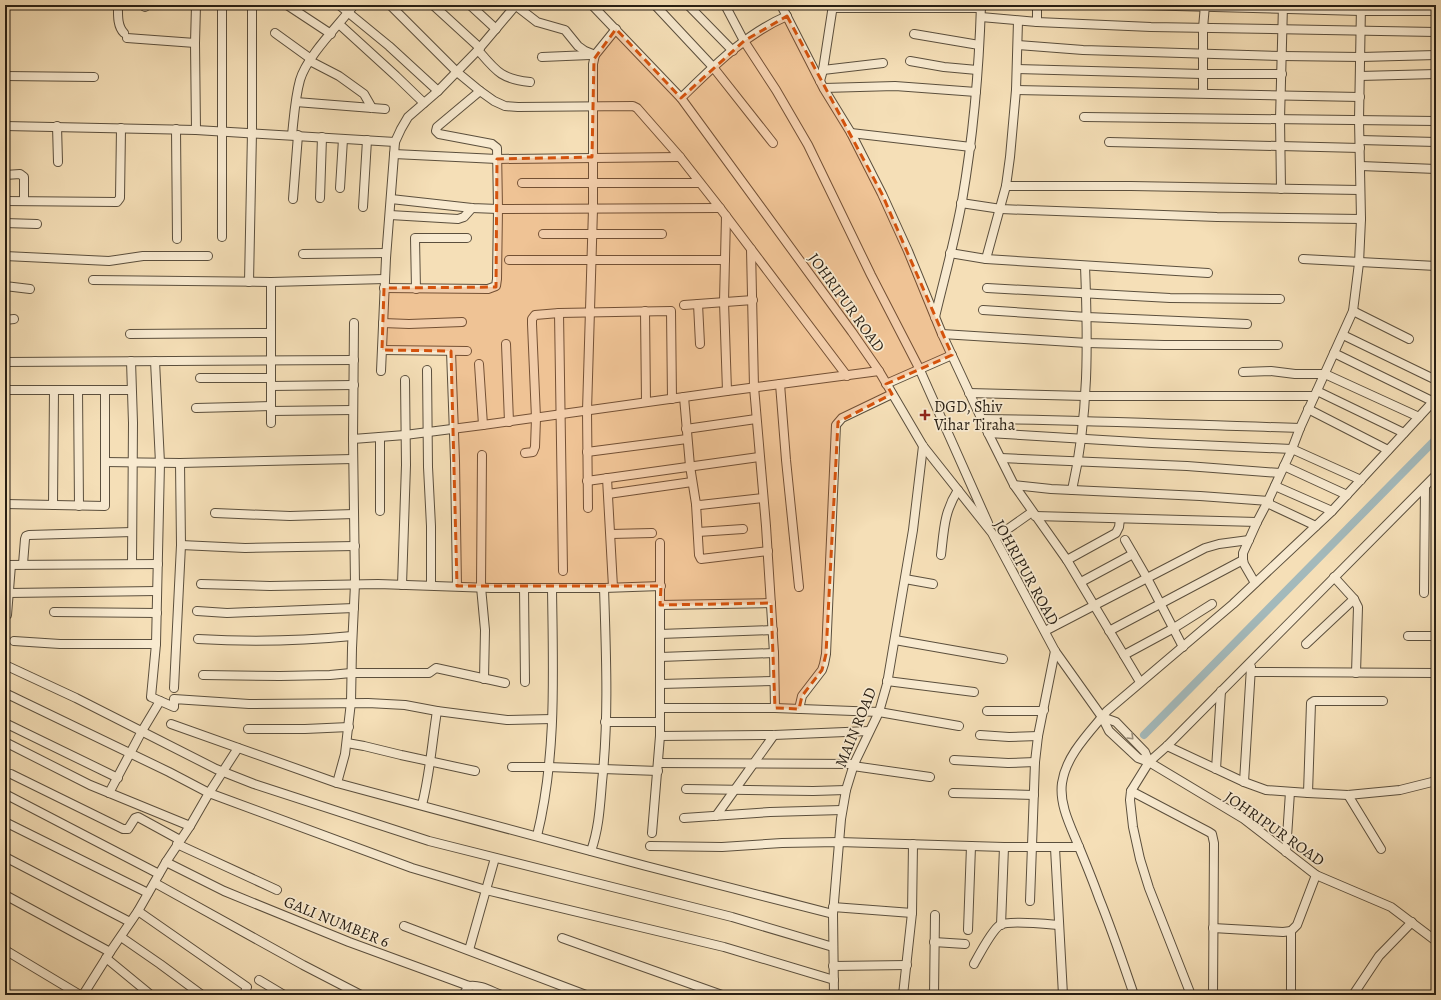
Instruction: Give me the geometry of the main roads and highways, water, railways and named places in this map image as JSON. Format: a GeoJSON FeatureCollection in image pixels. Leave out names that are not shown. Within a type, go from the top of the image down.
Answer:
{"type":"FeatureCollection","features":[{"type":"Feature","properties":{"kind":"waterway"},"geometry":{"type":"LineString","coordinates":[[1144,735],[1436,439]]}},
{"type":"Feature","properties":{"kind":"place","name":"DGD, Shiv Vihar Tiraha"},"geometry":{"type":"Point","coordinates":[925,415]}}]}
